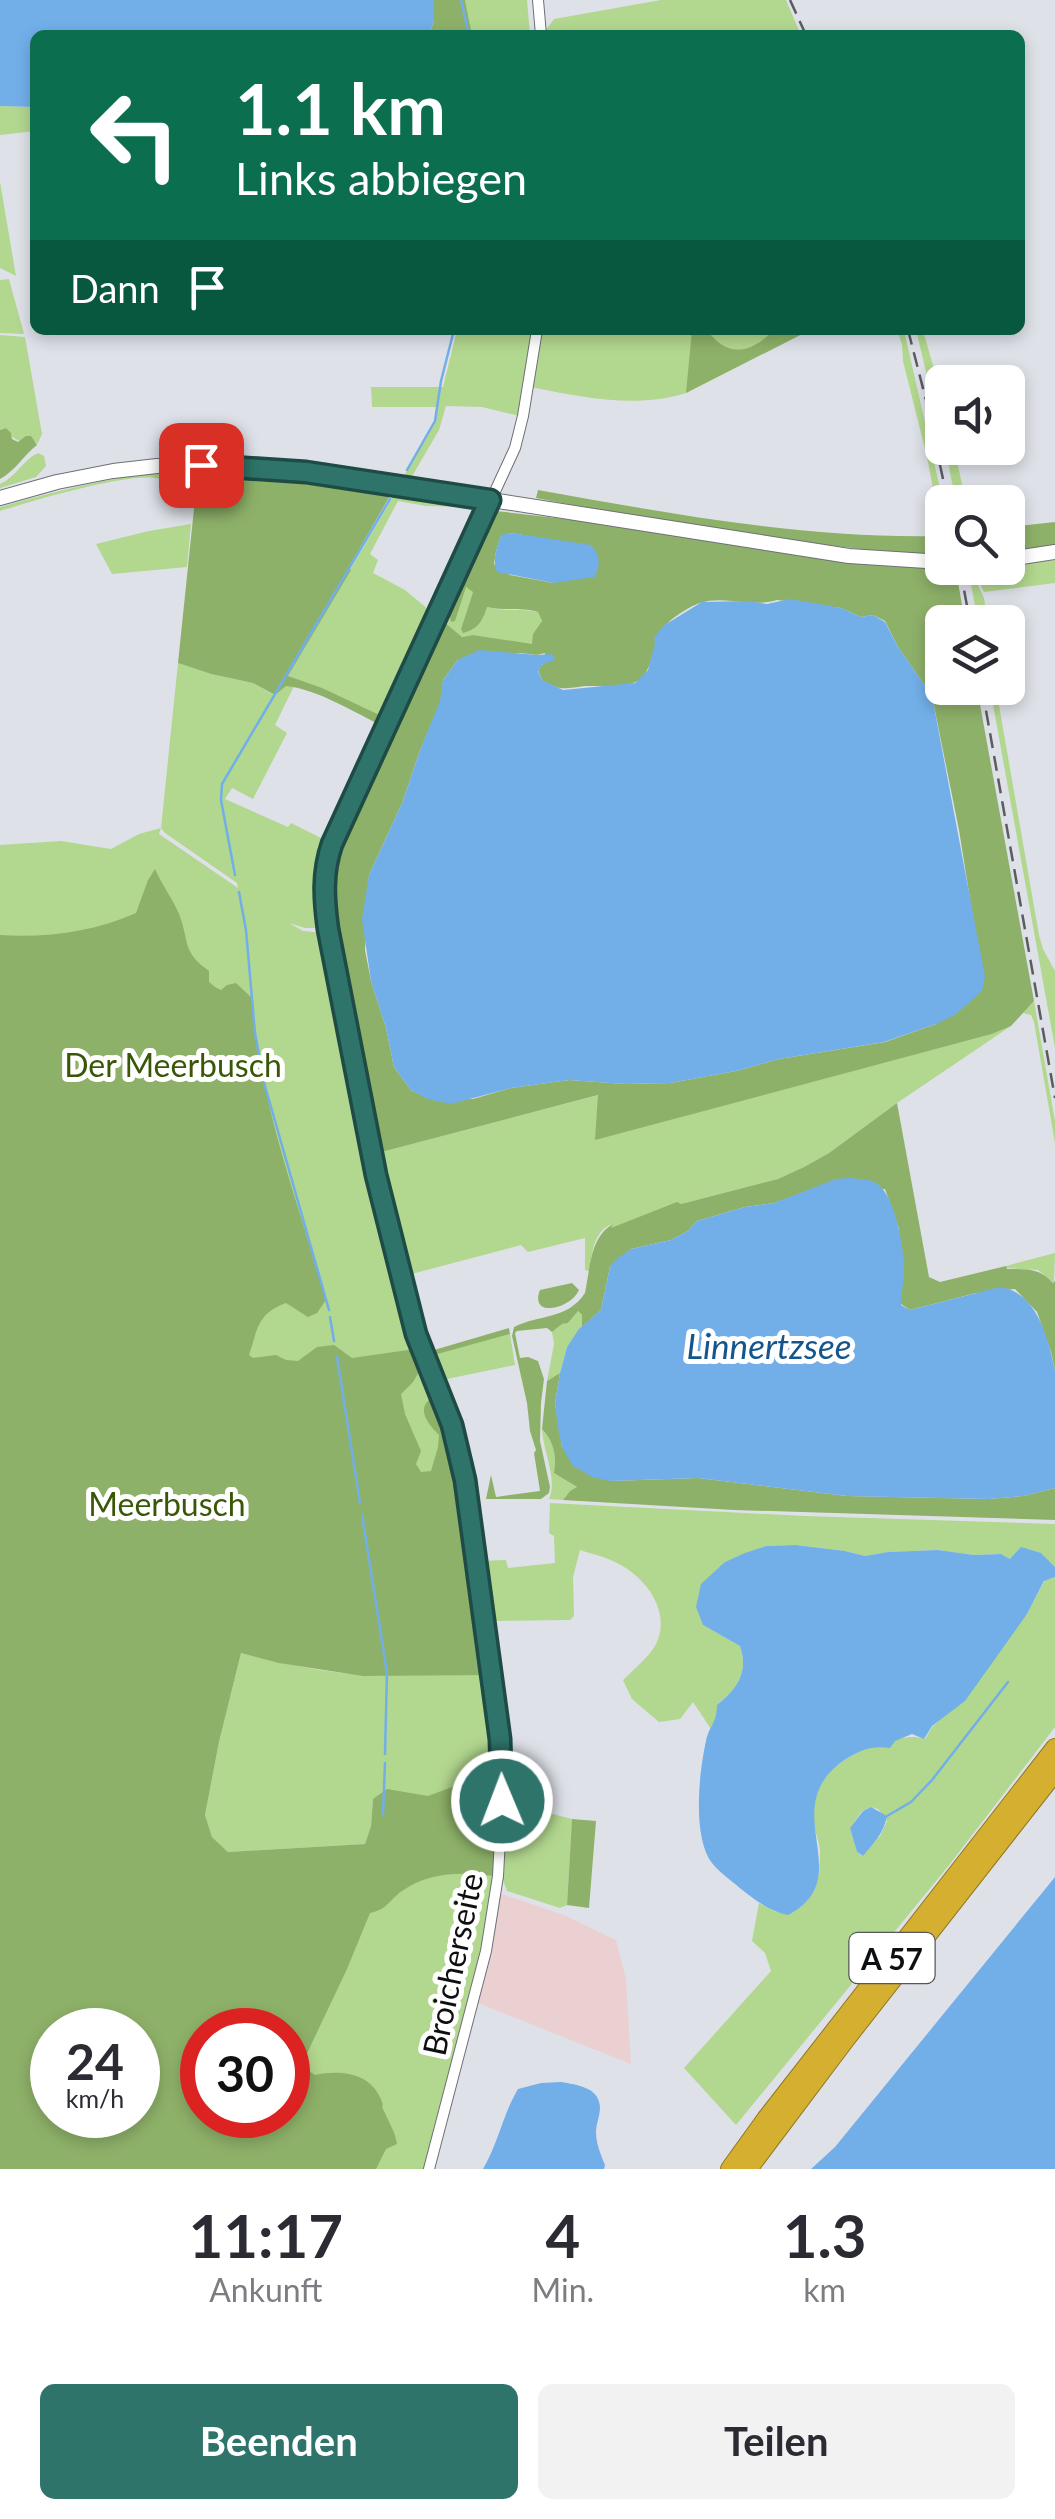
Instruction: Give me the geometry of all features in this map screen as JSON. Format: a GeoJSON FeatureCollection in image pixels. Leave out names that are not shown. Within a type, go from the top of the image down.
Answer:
{"type":"FeatureCollection","features":[{"type":"Feature","properties":{"kind":"highway","name":"A 57"},"geometry":{"type":"LineString","coordinates":[[730,2169],[1055,1748]]}},
{"type":"Feature","properties":{"kind":"highway","name":"A 57"},"geometry":{"type":"LineString","coordinates":[[748,2169],[1055,1772]]}},
{"type":"Feature","properties":{"kind":"main road"},"geometry":{"type":"LineString","coordinates":[[0,498],[57,482],[157,466],[306,472],[850,556],[925,561]]}},
{"type":"Feature","properties":{"kind":"main road"},"geometry":{"type":"LineString","coordinates":[[1025,556],[1055,552]]}},
{"type":"Feature","properties":{"kind":"street"},"geometry":{"type":"LineString","coordinates":[[538,0],[541,30]]}},
{"type":"Feature","properties":{"kind":"street","name":"Broicherseite"},"geometry":{"type":"LineString","coordinates":[[429,2169],[491,1925],[501,1833],[500,1739],[465,1480],[452,1425],[416,1334],[376,1175],[328,929],[324,881],[332,844],[515,448],[536,335]]}},
{"type":"Feature","properties":{"kind":"shaded area"},"geometry":{"type":"Polygon","coordinates":[[[496,1892],[564,1915],[616,1940],[626,1979],[631,2064],[473,2001],[496,1892]]]}},
{"type":"Feature","properties":{"kind":"green space"},"geometry":{"type":"Polygon","coordinates":[[[434,0],[465,0],[471,30],[431,30],[434,0]]]}},
{"type":"Feature","properties":{"kind":"green space"},"geometry":{"type":"Polygon","coordinates":[[[465,0],[527,0],[530,30],[471,30],[465,0]]]}},
{"type":"Feature","properties":{"kind":"green space"},"geometry":{"type":"Polygon","coordinates":[[[661,0],[786,0],[799,30],[546,30],[554,19],[661,0]]]}},
{"type":"Feature","properties":{"kind":"green space"},"geometry":{"type":"Polygon","coordinates":[[[0,106],[30,107],[30,132],[0,135],[0,106]]]}},
{"type":"Feature","properties":{"kind":"green space"},"geometry":{"type":"Polygon","coordinates":[[[0,182],[16,276],[0,268],[0,182]]]}},
{"type":"Feature","properties":{"kind":"green space"},"geometry":{"type":"Polygon","coordinates":[[[9,279],[24,334],[0,333],[0,280],[9,279]]]}},
{"type":"Feature","properties":{"kind":"green space"},"geometry":{"type":"Polygon","coordinates":[[[0,335],[25,337],[42,434],[37,445],[15,439],[6,428],[0,430],[0,335]]]}},
{"type":"Feature","properties":{"kind":"green space"},"geometry":{"type":"Polygon","coordinates":[[[456,335],[533,335],[520,416],[482,407],[446,406],[439,430],[411,478],[403,478],[435,422],[438,407],[372,407],[371,387],[443,387],[456,335]]]}},
{"type":"Feature","properties":{"kind":"green space"},"geometry":{"type":"Polygon","coordinates":[[[538,335],[800,335],[686,393],[667,398],[589,398],[531,387],[538,335]]]}},
{"type":"Feature","properties":{"kind":"green space"},"geometry":{"type":"Polygon","coordinates":[[[692,335],[711,335],[731,349],[740,349],[757,344],[768,335],[800,335],[686,393],[692,335]]]}},
{"type":"Feature","properties":{"kind":"green space"},"geometry":{"type":"Polygon","coordinates":[[[899,335],[905,335],[925,423],[925,449],[899,335]]]}},
{"type":"Feature","properties":{"kind":"green space"},"geometry":{"type":"Polygon","coordinates":[[[917,335],[924,335],[933,365],[925,367],[917,335]]]}},
{"type":"Feature","properties":{"kind":"green space"},"geometry":{"type":"Polygon","coordinates":[[[6,428],[12,439],[18,442],[31,436],[37,445],[0,479],[0,430],[6,428]]]}},
{"type":"Feature","properties":{"kind":"green space"},"geometry":{"type":"Polygon","coordinates":[[[38,453],[44,456],[46,466],[36,477],[0,488],[0,484],[38,453]]]}},
{"type":"Feature","properties":{"kind":"green space"},"geometry":{"type":"Polygon","coordinates":[[[929,465],[935,465],[939,485],[932,485],[929,465]]]}},
{"type":"Feature","properties":{"kind":"green space"},"geometry":{"type":"Polygon","coordinates":[[[948,465],[958,465],[962,485],[953,485],[948,465]]]}},
{"type":"Feature","properties":{"kind":"green space"},"geometry":{"type":"Polygon","coordinates":[[[231,470],[335,481],[391,494],[288,676],[388,719],[384,727],[310,692],[286,686],[275,695],[253,683],[178,663],[195,499],[202,473],[231,470]]]}},
{"type":"Feature","properties":{"kind":"green space"},"geometry":{"type":"Polygon","coordinates":[[[158,472],[193,474],[192,488],[183,491],[162,479],[148,477],[129,479],[0,511],[0,507],[59,491],[158,472]]]}},
{"type":"Feature","properties":{"kind":"green space"},"geometry":{"type":"Polygon","coordinates":[[[538,490],[790,529],[925,536],[925,554],[838,546],[536,498],[538,490]]]}},
{"type":"Feature","properties":{"kind":"green space"},"geometry":{"type":"Polygon","coordinates":[[[395,493],[470,507],[398,501],[370,554],[378,560],[373,573],[405,590],[435,615],[388,719],[288,676],[395,493]]]}},
{"type":"Feature","properties":{"kind":"green space"},"geometry":{"type":"Polygon","coordinates":[[[496,511],[849,562],[925,568],[925,585],[958,585],[962,605],[925,605],[925,686],[885,621],[841,608],[777,600],[719,600],[690,608],[665,626],[645,674],[628,685],[559,688],[542,680],[538,670],[545,653],[458,660],[443,680],[441,701],[403,801],[369,875],[365,950],[371,981],[394,1067],[411,1090],[429,1099],[473,1099],[511,1088],[569,1080],[670,1083],[779,1059],[885,1042],[936,1024],[974,924],[934,705],[980,705],[1034,1001],[1011,1026],[992,1034],[595,1140],[598,1095],[374,1154],[328,910],[328,872],[335,844],[442,620],[462,637],[473,635],[532,644],[533,634],[542,621],[538,612],[487,607],[479,624],[463,633],[473,592],[466,587],[455,621],[451,622],[447,604],[489,514],[496,511]],[[512,533],[501,536],[494,564],[510,575],[554,583],[551,540],[512,533]]]}},
{"type":"Feature","properties":{"kind":"green space"},"geometry":{"type":"Polygon","coordinates":[[[1055,522],[1055,545],[1025,549],[1025,525],[1055,522]]]}},
{"type":"Feature","properties":{"kind":"green space"},"geometry":{"type":"Polygon","coordinates":[[[191,524],[187,567],[112,574],[96,544],[149,531],[191,524]]]}},
{"type":"Feature","properties":{"kind":"green space"},"geometry":{"type":"Polygon","coordinates":[[[1055,560],[1055,583],[984,592],[980,585],[1025,585],[1025,564],[1055,560]]]}},
{"type":"Feature","properties":{"kind":"green space"},"geometry":{"type":"Polygon","coordinates":[[[971,585],[978,585],[985,605],[975,605],[971,585]]]}},
{"type":"Feature","properties":{"kind":"green space"},"geometry":{"type":"Polygon","coordinates":[[[464,587],[473,592],[461,629],[487,607],[538,612],[542,621],[532,645],[473,635],[462,637],[442,620],[447,604],[461,599],[464,587]]]}},
{"type":"Feature","properties":{"kind":"green space","name":"Der Meerbusch"},"geometry":{"type":"Polygon","coordinates":[[[178,663],[253,683],[274,695],[286,685],[294,686],[275,725],[287,733],[253,799],[232,788],[225,799],[288,827],[291,823],[329,842],[323,926],[305,928],[289,923],[303,931],[325,933],[371,1174],[415,1353],[453,1457],[470,1542],[496,1727],[495,1876],[490,1925],[428,2169],[189,2169],[246,2138],[310,2138],[310,2008],[299,2008],[376,1850],[373,1799],[365,1844],[228,1852],[212,1837],[205,1815],[241,1653],[312,1669],[385,1676],[0,1106],[0,845],[61,841],[111,849],[161,828],[178,663]],[[161,828],[159,834],[238,888],[237,883],[161,828]]]}},
{"type":"Feature","properties":{"kind":"green space"},"geometry":{"type":"Polygon","coordinates":[[[993,705],[999,705],[1039,935],[1055,971],[1055,1048],[993,705]]]}},
{"type":"Feature","properties":{"kind":"green space","name":"Meerbusch"},"geometry":{"type":"Polygon","coordinates":[[[155,869],[179,914],[190,952],[209,971],[209,982],[221,990],[236,983],[252,998],[271,1113],[326,1300],[317,1313],[308,1317],[286,1303],[269,1312],[260,1323],[249,1355],[276,1355],[298,1361],[317,1347],[334,1345],[352,1358],[415,1349],[423,1365],[401,1394],[421,1451],[416,1464],[421,1472],[431,1471],[438,1447],[439,1435],[424,1413],[430,1399],[437,1403],[448,1424],[461,1481],[489,1675],[363,1676],[241,1653],[205,1815],[212,1837],[228,1852],[365,1844],[373,1799],[387,1789],[428,1796],[452,1787],[492,1754],[492,1729],[496,1727],[499,1779],[495,1876],[435,1876],[413,1884],[370,1913],[310,2047],[310,2008],[180,2008],[180,2138],[310,2138],[310,2072],[352,2075],[375,2089],[394,2132],[397,2144],[386,2149],[376,2169],[0,2169],[0,935],[70,932],[136,913],[155,869]]]}},
{"type":"Feature","properties":{"kind":"green space"},"geometry":{"type":"Polygon","coordinates":[[[1034,1001],[1055,1121],[1055,1143],[1034,1022],[1031,1015],[1023,1013],[1034,1001]]]}},
{"type":"Feature","properties":{"kind":"green space"},"geometry":{"type":"Polygon","coordinates":[[[1011,1026],[804,1167],[778,1179],[677,1203],[610,1229],[612,1224],[606,1227],[595,1243],[589,1271],[585,1270],[585,1238],[528,1252],[521,1245],[404,1276],[374,1154],[599,1095],[596,1139],[1011,1026]]]}},
{"type":"Feature","properties":{"kind":"green space"},"geometry":{"type":"Polygon","coordinates":[[[897,1103],[929,1277],[940,1282],[1006,1266],[1038,1272],[1055,1281],[1055,1370],[1037,1312],[1015,1289],[976,1293],[910,1310],[901,1304],[899,1229],[885,1189],[797,1195],[697,1221],[671,1240],[631,1249],[610,1267],[601,1310],[582,1327],[578,1311],[568,1323],[552,1332],[547,1328],[517,1331],[520,1358],[538,1361],[544,1379],[540,1441],[549,1493],[541,1499],[486,1499],[491,1475],[496,1497],[540,1491],[536,1450],[512,1336],[514,1327],[561,1312],[578,1302],[585,1293],[595,1245],[605,1230],[677,1202],[778,1179],[829,1153],[897,1103]]]}},
{"type":"Feature","properties":{"kind":"green space"},"geometry":{"type":"Polygon","coordinates":[[[1055,1253],[1054,1283],[1038,1270],[1006,1268],[1006,1266],[1055,1253]]]}},
{"type":"Feature","properties":{"kind":"green space"},"geometry":{"type":"Polygon","coordinates":[[[572,1283],[579,1290],[568,1302],[552,1308],[540,1305],[540,1290],[572,1283]]]}},
{"type":"Feature","properties":{"kind":"green space"},"geometry":{"type":"Polygon","coordinates":[[[578,1311],[582,1327],[567,1347],[560,1373],[547,1381],[554,1344],[552,1332],[568,1323],[578,1311]]]}},
{"type":"Feature","properties":{"kind":"green space"},"geometry":{"type":"Polygon","coordinates":[[[509,1328],[510,1334],[434,1355],[434,1350],[509,1328]]]}},
{"type":"Feature","properties":{"kind":"green space"},"geometry":{"type":"Polygon","coordinates":[[[510,1334],[515,1365],[442,1380],[433,1355],[510,1334]]]}},
{"type":"Feature","properties":{"kind":"green space"},"geometry":{"type":"Polygon","coordinates":[[[560,1373],[555,1404],[562,1447],[610,1481],[698,1478],[847,1496],[988,1499],[1055,1488],[1055,1520],[734,1510],[563,1500],[577,1487],[554,1473],[554,1450],[542,1429],[547,1381],[560,1373]]]}},
{"type":"Feature","properties":{"kind":"green space"},"geometry":{"type":"Polygon","coordinates":[[[542,1429],[554,1450],[555,1473],[578,1488],[563,1500],[549,1499],[551,1474],[542,1429]]]}},
{"type":"Feature","properties":{"kind":"green space"},"geometry":{"type":"Polygon","coordinates":[[[550,1503],[1055,1524],[1055,1567],[1040,1553],[1010,1559],[1001,1554],[938,1550],[865,1556],[797,1545],[766,1546],[725,1562],[703,1625],[740,1646],[743,1664],[735,1686],[717,1705],[717,1719],[711,1729],[693,1702],[680,1719],[659,1722],[632,1699],[623,1680],[655,1646],[661,1621],[647,1587],[613,1561],[580,1550],[573,1577],[574,1616],[570,1620],[489,1621],[480,1561],[506,1560],[508,1568],[555,1563],[554,1536],[549,1533],[550,1503]]]}},
{"type":"Feature","properties":{"kind":"green space"},"geometry":{"type":"Polygon","coordinates":[[[1055,1577],[1055,1727],[950,1864],[736,2125],[684,2068],[771,1971],[765,1953],[752,1941],[759,1903],[776,1912],[819,1875],[820,1848],[813,1813],[818,1790],[832,1771],[861,1751],[905,1738],[925,1739],[1027,1614],[1045,1580],[1055,1577]],[[878,1809],[862,1811],[850,1828],[857,1852],[862,1856],[880,1836],[887,1821],[878,1809]]]}},
{"type":"Feature","properties":{"kind":"green space"},"geometry":{"type":"Polygon","coordinates":[[[545,1812],[572,1819],[567,1905],[560,1908],[507,1891],[503,1880],[507,1823],[543,1833],[545,1812]]]}},
{"type":"Feature","properties":{"kind":"green space"},"geometry":{"type":"Polygon","coordinates":[[[572,1819],[596,1821],[589,1908],[567,1905],[572,1819]]]}},
{"type":"Feature","properties":{"kind":"water"},"geometry":{"type":"Polygon","coordinates":[[[0,0],[434,0],[431,30],[30,30],[30,107],[0,106],[0,0]]]}},
{"type":"Feature","properties":{"kind":"water"},"geometry":{"type":"Polygon","coordinates":[[[512,533],[591,545],[599,560],[595,577],[554,583],[497,572],[495,558],[501,535],[512,533]]]}},
{"type":"Feature","properties":{"kind":"water"},"geometry":{"type":"Polygon","coordinates":[[[790,599],[841,608],[861,617],[873,615],[885,622],[925,686],[925,705],[934,705],[985,977],[982,991],[955,1015],[884,1042],[779,1059],[670,1083],[569,1080],[511,1088],[451,1104],[411,1090],[394,1067],[371,981],[362,919],[369,875],[403,801],[440,701],[443,680],[458,660],[479,650],[552,654],[555,660],[543,664],[538,671],[542,680],[563,690],[635,683],[648,670],[654,638],[663,626],[702,602],[767,604],[790,599]]]}},
{"type":"Feature","properties":{"kind":"water","name":"Linnertzsee"},"geometry":{"type":"Polygon","coordinates":[[[836,1179],[874,1182],[892,1206],[903,1255],[901,1305],[910,1310],[1000,1287],[1013,1291],[1032,1307],[1044,1331],[1055,1370],[1055,1488],[988,1499],[847,1496],[698,1478],[610,1481],[592,1477],[573,1466],[562,1447],[558,1428],[555,1404],[560,1373],[567,1347],[579,1329],[601,1310],[610,1267],[618,1258],[631,1249],[671,1240],[697,1221],[774,1203],[836,1179]]]}},
{"type":"Feature","properties":{"kind":"water"},"geometry":{"type":"Polygon","coordinates":[[[796,1545],[865,1556],[938,1550],[1001,1554],[1010,1559],[1021,1547],[1041,1553],[1055,1567],[1055,1577],[1044,1581],[1027,1614],[965,1701],[932,1726],[924,1739],[912,1734],[895,1741],[890,1748],[862,1751],[825,1778],[816,1799],[814,1820],[817,1881],[808,1899],[788,1915],[747,1893],[715,1867],[706,1852],[699,1804],[706,1741],[717,1705],[735,1686],[743,1664],[740,1646],[703,1625],[696,1607],[701,1584],[725,1562],[766,1546],[796,1545]]]}},
{"type":"Feature","properties":{"kind":"water"},"geometry":{"type":"Polygon","coordinates":[[[871,1807],[887,1816],[881,1833],[863,1856],[857,1852],[850,1828],[871,1807]]]}},
{"type":"Feature","properties":{"kind":"water"},"geometry":{"type":"Polygon","coordinates":[[[1055,1877],[1055,2169],[811,2169],[835,2147],[1055,1877]]]}},
{"type":"Feature","properties":{"kind":"water"},"geometry":{"type":"Polygon","coordinates":[[[561,2082],[586,2088],[599,2100],[596,2136],[604,2169],[483,2169],[518,2089],[561,2082]]]}},
{"type":"Feature","properties":{"kind":"waterway"},"geometry":{"type":"LineString","coordinates":[[461,0],[468,30]]}},
{"type":"Feature","properties":{"kind":"waterway"},"geometry":{"type":"LineString","coordinates":[[407,470],[435,421],[453,335]]}},
{"type":"Feature","properties":{"kind":"waterway"},"geometry":{"type":"LineString","coordinates":[[235,875],[221,800],[222,784],[390,499]]}},
{"type":"Feature","properties":{"kind":"waterway"},"geometry":{"type":"LineString","coordinates":[[239,892],[265,1086],[329,1310]]}},
{"type":"Feature","properties":{"kind":"waterway"},"geometry":{"type":"LineString","coordinates":[[330,1317],[334,1341]]}},
{"type":"Feature","properties":{"kind":"waterway"},"geometry":{"type":"LineString","coordinates":[[337,1357],[360,1503]]}},
{"type":"Feature","properties":{"kind":"waterway"},"geometry":{"type":"LineString","coordinates":[[362,1515],[387,1673],[385,1754]]}},
{"type":"Feature","properties":{"kind":"waterway"},"geometry":{"type":"LineString","coordinates":[[887,1816],[911,1802],[932,1780],[1008,1682]]}},
{"type":"Feature","properties":{"kind":"waterway"},"geometry":{"type":"LineString","coordinates":[[383,1815],[385,1763]]}},
{"type":"Feature","properties":{"kind":"railway"},"geometry":{"type":"LineString","coordinates":[[790,0],[804,30]]}},
{"type":"Feature","properties":{"kind":"railway"},"geometry":{"type":"LineString","coordinates":[[909,335],[944,485]]}},
{"type":"Feature","properties":{"kind":"railway"},"geometry":{"type":"LineString","coordinates":[[963,585],[967,605]]}},
{"type":"Feature","properties":{"kind":"railway"},"geometry":{"type":"LineString","coordinates":[[985,705],[1055,1098]]}},
{"type":"Feature","properties":{"kind":"route"},"geometry":{"type":"LineString","coordinates":[[201,465],[306,472],[490,500],[332,844],[324,889],[366,1134],[416,1334],[452,1425],[465,1480],[500,1739],[502,1801]]}}]}
